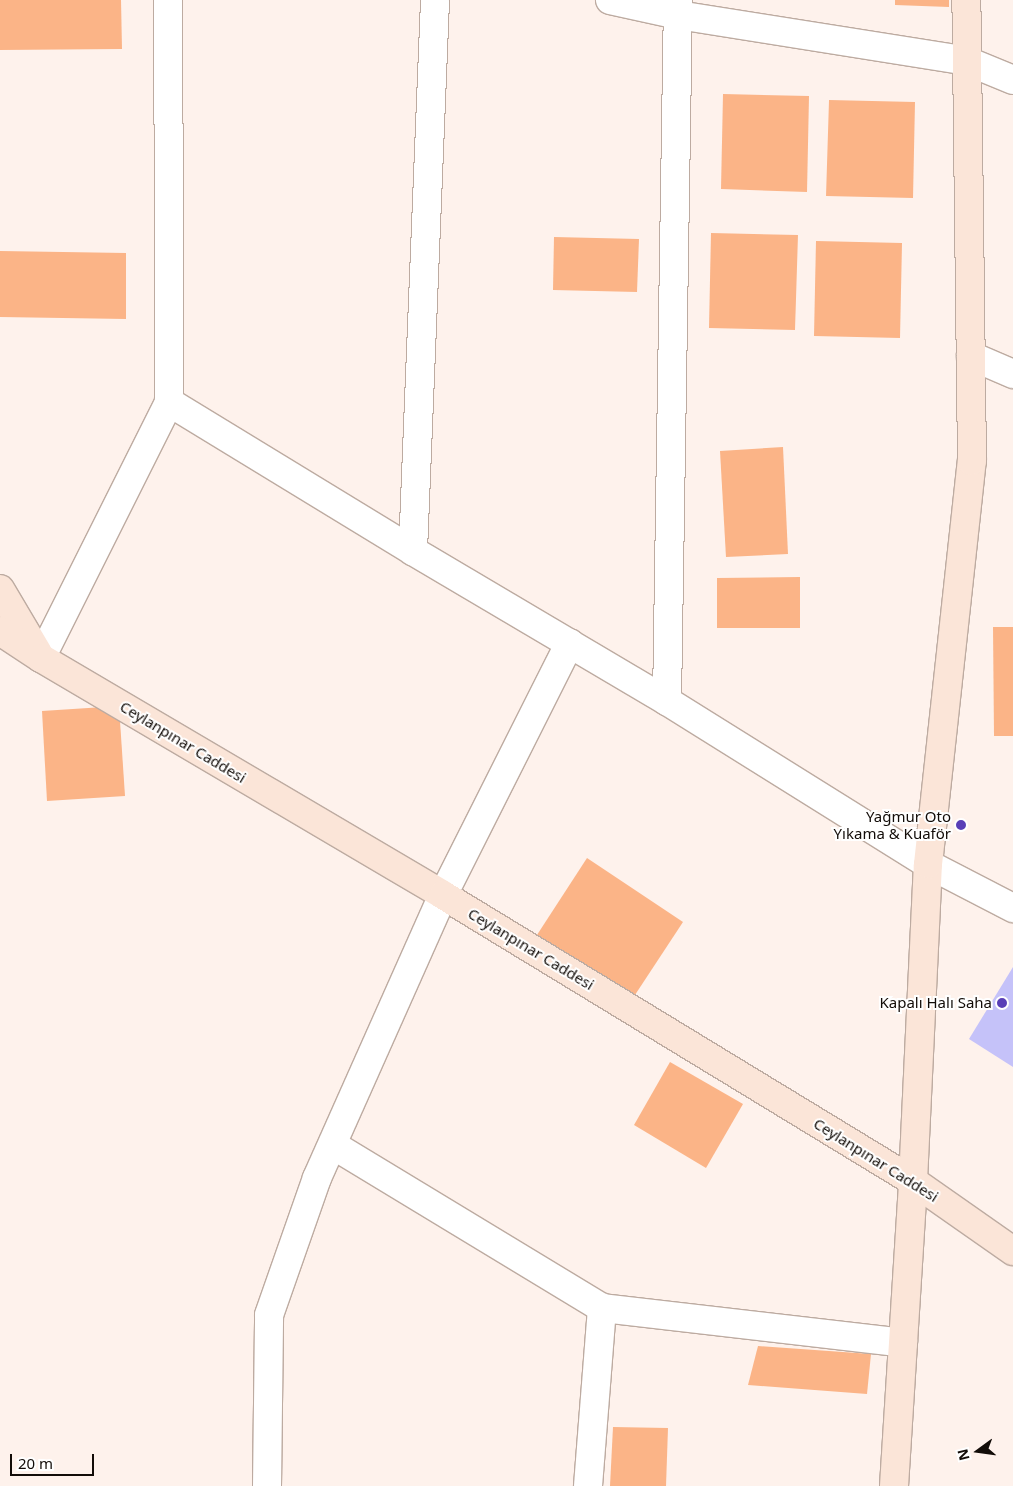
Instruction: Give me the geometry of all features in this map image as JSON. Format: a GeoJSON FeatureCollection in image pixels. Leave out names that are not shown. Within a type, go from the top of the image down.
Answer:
{"type":"FeatureCollection","features":[{"type":"Feature","properties":{"kind":"street"},"geometry":{"type":"LineString","coordinates":[[41,658],[169,402],[168,0]]}},
{"type":"Feature","properties":{"kind":"street"},"geometry":{"type":"LineString","coordinates":[[413,551],[435,0]]}},
{"type":"Feature","properties":{"kind":"street"},"geometry":{"type":"LineString","coordinates":[[610,0],[678,8],[967,61],[1013,80]]}},
{"type":"Feature","properties":{"kind":"street"},"geometry":{"type":"LineString","coordinates":[[894,1486],[913,1181],[928,864],[972,461],[966,0]]}},
{"type":"Feature","properties":{"kind":"street"},"geometry":{"type":"LineString","coordinates":[[667,701],[678,8]]}},
{"type":"Feature","properties":{"kind":"street"},"geometry":{"type":"LineString","coordinates":[[971,356],[1013,374]]}},
{"type":"Feature","properties":{"kind":"street"},"geometry":{"type":"LineString","coordinates":[[169,402],[413,551],[667,701],[928,864],[1013,908]]}},
{"type":"Feature","properties":{"kind":"street","name":"Ceylanpınar Caddesi"},"geometry":{"type":"LineString","coordinates":[[0,589],[41,658]]}},
{"type":"Feature","properties":{"kind":"street","name":"Ceylanpınar Caddesi"},"geometry":{"type":"LineString","coordinates":[[0,631],[41,658],[443,895],[913,1181],[1013,1251]]}},
{"type":"Feature","properties":{"kind":"street"},"geometry":{"type":"LineString","coordinates":[[267,1486],[269,1315],[318,1178],[443,895],[570,643]]}},
{"type":"Feature","properties":{"kind":"street"},"geometry":{"type":"LineString","coordinates":[[333,1145],[602,1308],[903,1343]]}},
{"type":"Feature","properties":{"kind":"street"},"geometry":{"type":"LineString","coordinates":[[588,1486],[602,1308]]}},
{"type":"Feature","properties":{"kind":"shaded area","name":"Kapalı Halı Saha"},"geometry":{"type":"Polygon","coordinates":[[[1013,967],[1013,1067],[969,1039],[1013,967]]]}},
{"type":"Feature","properties":{"kind":"building"},"geometry":{"type":"Polygon","coordinates":[[[0,0],[121,0],[122,49],[0,50],[0,0]]]}},
{"type":"Feature","properties":{"kind":"building"},"geometry":{"type":"Polygon","coordinates":[[[895,0],[949,0],[949,7],[895,5],[895,0]]]}},
{"type":"Feature","properties":{"kind":"building"},"geometry":{"type":"Polygon","coordinates":[[[723,94],[809,96],[807,192],[721,189],[723,94]]]}},
{"type":"Feature","properties":{"kind":"building"},"geometry":{"type":"Polygon","coordinates":[[[829,100],[915,102],[913,198],[826,196],[829,100]]]}},
{"type":"Feature","properties":{"kind":"building"},"geometry":{"type":"Polygon","coordinates":[[[711,233],[798,235],[795,330],[709,328],[711,233]]]}},
{"type":"Feature","properties":{"kind":"building"},"geometry":{"type":"Polygon","coordinates":[[[554,237],[639,239],[637,292],[553,290],[554,237]]]}},
{"type":"Feature","properties":{"kind":"building"},"geometry":{"type":"Polygon","coordinates":[[[816,241],[902,243],[900,338],[814,336],[816,241]]]}},
{"type":"Feature","properties":{"kind":"building"},"geometry":{"type":"Polygon","coordinates":[[[0,251],[126,253],[126,319],[0,317],[0,251]]]}},
{"type":"Feature","properties":{"kind":"building"},"geometry":{"type":"Polygon","coordinates":[[[783,447],[788,554],[726,557],[720,451],[783,447]]]}},
{"type":"Feature","properties":{"kind":"building"},"geometry":{"type":"Polygon","coordinates":[[[800,577],[800,628],[717,628],[717,578],[800,577]]]}},
{"type":"Feature","properties":{"kind":"building"},"geometry":{"type":"Polygon","coordinates":[[[993,627],[1013,627],[1013,736],[994,736],[993,627]]]}},
{"type":"Feature","properties":{"kind":"building"},"geometry":{"type":"Polygon","coordinates":[[[119,706],[125,796],[47,801],[42,711],[119,706]]]}},
{"type":"Feature","properties":{"kind":"building"},"geometry":{"type":"Polygon","coordinates":[[[587,858],[683,922],[631,1001],[535,938],[587,858]]]}},
{"type":"Feature","properties":{"kind":"building"},"geometry":{"type":"Polygon","coordinates":[[[670,1062],[743,1104],[706,1168],[634,1125],[670,1062]]]}},
{"type":"Feature","properties":{"kind":"building"},"geometry":{"type":"Polygon","coordinates":[[[758,1346],[871,1354],[867,1394],[748,1385],[758,1346]]]}},
{"type":"Feature","properties":{"kind":"building"},"geometry":{"type":"Polygon","coordinates":[[[613,1427],[668,1428],[666,1486],[610,1486],[613,1427]]]}},
{"type":"Feature","properties":{"kind":"place","name":"Yağmur Oto Yıkama & Kuaför"},"geometry":{"type":"Point","coordinates":[961,825]}},
{"type":"Feature","properties":{"kind":"place","name":"Kapalı Halı Saha"},"geometry":{"type":"Point","coordinates":[1002,1003]}}]}
